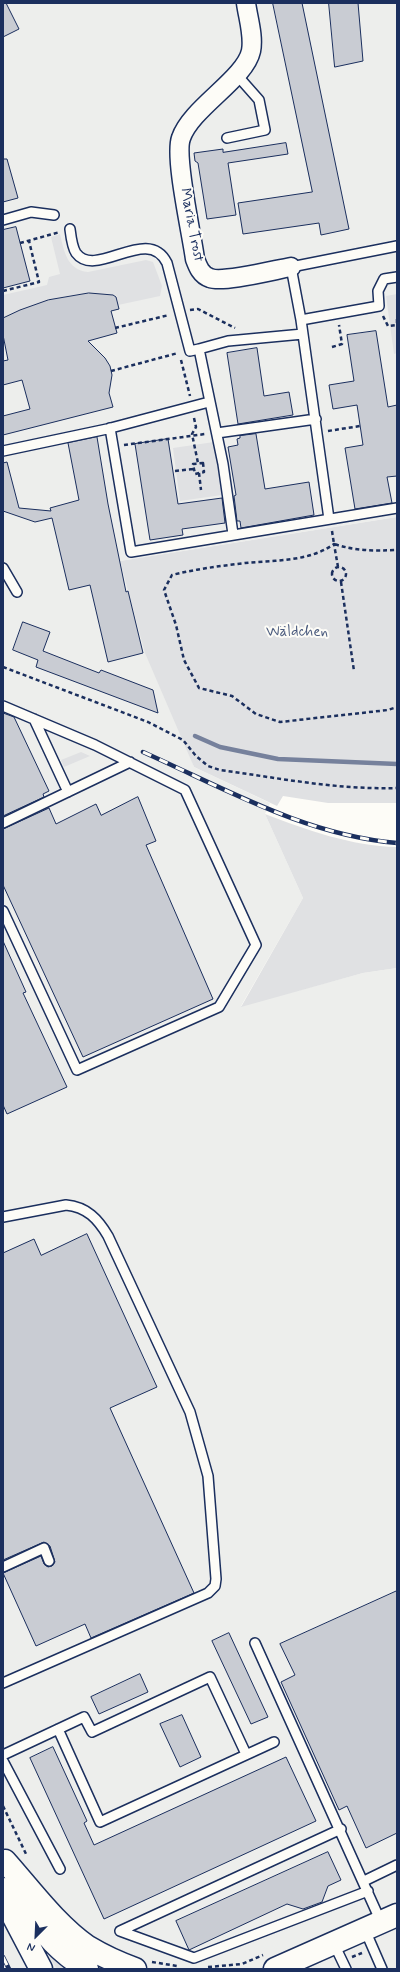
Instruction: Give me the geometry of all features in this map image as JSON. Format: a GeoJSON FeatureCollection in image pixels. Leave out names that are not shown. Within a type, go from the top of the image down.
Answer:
{"type":"FeatureCollection","features":[{"type":"Feature","properties":{"kind":"main road"},"geometry":{"type":"LineString","coordinates":[[4,1858],[34,1919],[53,1943],[70,1959],[87,1969]]}},
{"type":"Feature","properties":{"kind":"main road"},"geometry":{"type":"LineString","coordinates":[[4,1858],[47,1909],[71,1932],[92,1949],[113,1961],[135,1969]]}},
{"type":"Feature","properties":{"kind":"main road"},"geometry":{"type":"LineString","coordinates":[[3,1889],[10,1910],[41,1969]]}},
{"type":"Feature","properties":{"kind":"main road"},"geometry":{"type":"LineString","coordinates":[[275,1969],[293,1964],[381,1923]]}},
{"type":"Feature","properties":{"kind":"main road"},"geometry":{"type":"LineString","coordinates":[[257,1969],[293,1964]]}},
{"type":"Feature","properties":{"kind":"street","name":"Maria Trost"},"geometry":{"type":"LineString","coordinates":[[246,3],[252,41],[250,53],[243,66],[236,74],[186,126],[180,140],[179,157],[195,259],[200,272],[210,278],[224,279],[291,267]]}},
{"type":"Feature","properties":{"kind":"lane"},"geometry":{"type":"LineString","coordinates":[[227,138],[265,130],[259,100],[236,74]]}},
{"type":"Feature","properties":{"kind":"lane"},"geometry":{"type":"LineString","coordinates":[[3,220],[31,212],[54,215]]}},
{"type":"Feature","properties":{"kind":"lane"},"geometry":{"type":"LineString","coordinates":[[70,229],[76,253],[88,260],[96,260],[143,248],[153,248],[163,254],[168,263],[190,350],[228,341],[303,334]]}},
{"type":"Feature","properties":{"kind":"lane","name":"Maria Trost"},"geometry":{"type":"LineString","coordinates":[[291,267],[397,246]]}},
{"type":"Feature","properties":{"kind":"lane"},"geometry":{"type":"LineString","coordinates":[[291,267],[301,320],[316,419],[329,519]]}},
{"type":"Feature","properties":{"kind":"lane"},"geometry":{"type":"LineString","coordinates":[[301,320],[379,306],[378,291],[384,279],[397,277]]}},
{"type":"Feature","properties":{"kind":"lane"},"geometry":{"type":"LineString","coordinates":[[198,349],[217,433],[233,534]]}},
{"type":"Feature","properties":{"kind":"lane"},"geometry":{"type":"LineString","coordinates":[[3,451],[110,428],[209,402]]}},
{"type":"Feature","properties":{"kind":"lane"},"geometry":{"type":"LineString","coordinates":[[217,433],[316,419]]}},
{"type":"Feature","properties":{"kind":"lane"},"geometry":{"type":"LineString","coordinates":[[110,428],[131,552],[397,508]]}},
{"type":"Feature","properties":{"kind":"lane"},"geometry":{"type":"LineString","coordinates":[[3,568],[16,592]]}},
{"type":"Feature","properties":{"kind":"lane"},"geometry":{"type":"LineString","coordinates":[[3,706],[95,745],[185,790],[256,945],[219,1007],[77,1070],[3,910]]}},
{"type":"Feature","properties":{"kind":"lane"},"geometry":{"type":"LineString","coordinates":[[34,719],[68,792]]}},
{"type":"Feature","properties":{"kind":"lane"},"geometry":{"type":"LineString","coordinates":[[3,823],[130,762]]}},
{"type":"Feature","properties":{"kind":"lane"},"geometry":{"type":"LineString","coordinates":[[3,1217],[66,1205],[75,1206],[93,1216],[108,1236],[190,1412],[208,1476],[216,1579],[215,1586],[208,1593],[3,1683]]}},
{"type":"Feature","properties":{"kind":"lane"},"geometry":{"type":"LineString","coordinates":[[3,1567],[44,1548],[49,1561]]}},
{"type":"Feature","properties":{"kind":"lane"},"geometry":{"type":"LineString","coordinates":[[255,1643],[364,1881],[381,1923],[382,1969]]}},
{"type":"Feature","properties":{"kind":"lane"},"geometry":{"type":"LineString","coordinates":[[3,1755],[84,1717],[92,1732],[210,1677],[246,1754]]}},
{"type":"Feature","properties":{"kind":"lane"},"geometry":{"type":"LineString","coordinates":[[58,1729],[100,1822],[274,1742]]}},
{"type":"Feature","properties":{"kind":"lane"},"geometry":{"type":"LineString","coordinates":[[3,1761],[60,1869]]}},
{"type":"Feature","properties":{"kind":"lane"},"geometry":{"type":"LineString","coordinates":[[340,1830],[120,1931],[194,1958],[368,1891]]}},
{"type":"Feature","properties":{"kind":"lane"},"geometry":{"type":"LineString","coordinates":[[364,1881],[397,1865]]}},
{"type":"Feature","properties":{"kind":"lane"},"geometry":{"type":"LineString","coordinates":[[334,1944],[346,1969]]}},
{"type":"Feature","properties":{"kind":"path"},"geometry":{"type":"LineString","coordinates":[[20,243],[70,229]]}},
{"type":"Feature","properties":{"kind":"path"},"geometry":{"type":"LineString","coordinates":[[3,291],[39,282],[29,240]]}},
{"type":"Feature","properties":{"kind":"path"},"geometry":{"type":"LineString","coordinates":[[379,306],[388,326],[397,325],[397,319]]}},
{"type":"Feature","properties":{"kind":"path"},"geometry":{"type":"LineString","coordinates":[[180,311],[198,309],[234,328],[242,327]]}},
{"type":"Feature","properties":{"kind":"path"},"geometry":{"type":"LineString","coordinates":[[332,347],[342,344],[338,314]]}},
{"type":"Feature","properties":{"kind":"path"},"geometry":{"type":"LineString","coordinates":[[115,328],[170,315],[172,322]]}},
{"type":"Feature","properties":{"kind":"path"},"geometry":{"type":"LineString","coordinates":[[178,345],[196,427],[192,434],[198,463]]}},
{"type":"Feature","properties":{"kind":"path"},"geometry":{"type":"LineString","coordinates":[[111,371],[180,353]]}},
{"type":"Feature","properties":{"kind":"path"},"geometry":{"type":"LineString","coordinates":[[318,433],[360,426]]}},
{"type":"Feature","properties":{"kind":"path"},"geometry":{"type":"LineString","coordinates":[[114,446],[192,434],[217,433]]}},
{"type":"Feature","properties":{"kind":"path"},"geometry":{"type":"LineString","coordinates":[[198,463],[203,463],[204,472],[195,474],[194,464],[198,463]]}},
{"type":"Feature","properties":{"kind":"path"},"geometry":{"type":"LineString","coordinates":[[175,471],[194,469]]}},
{"type":"Feature","properties":{"kind":"path"},"geometry":{"type":"LineString","coordinates":[[199,473],[201,490]]}},
{"type":"Feature","properties":{"kind":"path"},"geometry":{"type":"LineString","coordinates":[[329,519],[338,567]]}},
{"type":"Feature","properties":{"kind":"path"},"geometry":{"type":"LineString","coordinates":[[397,550],[370,552],[350,549],[334,544],[311,555],[278,561],[212,567],[172,575],[164,590],[176,625],[184,660],[199,688],[232,696],[256,714],[280,722],[388,710],[397,707]]}},
{"type":"Feature","properties":{"kind":"path"},"geometry":{"type":"LineString","coordinates":[[341,582],[336,581],[332,575],[333,570],[338,567],[343,568],[347,573],[341,582],[354,671]]}},
{"type":"Feature","properties":{"kind":"path"},"geometry":{"type":"LineString","coordinates":[[3,667],[148,722],[183,740],[196,756],[208,766],[220,770],[334,786],[397,788]]}},
{"type":"Feature","properties":{"kind":"shaded area"},"geometry":{"type":"Polygon","coordinates":[[[3,3],[397,3],[397,517],[120,561],[194,767],[270,803],[265,814],[303,898],[241,1006],[363,973],[397,968],[397,1969],[3,1969],[3,3]]]}},
{"type":"Feature","properties":{"kind":"green space"},"geometry":{"type":"Polygon","coordinates":[[[60,234],[68,259],[75,268],[81,270],[88,272],[146,260],[153,262],[162,286],[160,296],[118,305],[115,296],[110,294],[75,295],[50,300],[3,318],[3,295],[47,285],[49,277],[60,274],[51,237],[60,234]]]}},
{"type":"Feature","properties":{"kind":"green space"},"geometry":{"type":"Polygon","coordinates":[[[397,294],[397,353],[394,354],[386,296],[397,294]]]}},
{"type":"Feature","properties":{"kind":"green space"},"geometry":{"type":"Polygon","coordinates":[[[214,442],[222,495],[180,501],[173,448],[214,442]]]}},
{"type":"Feature","properties":{"kind":"green space","name":"Wäldchen"},"geometry":{"type":"Polygon","coordinates":[[[397,517],[397,803],[328,803],[283,796],[277,806],[194,767],[145,653],[120,561],[397,517]]]}},
{"type":"Feature","properties":{"kind":"green space"},"geometry":{"type":"Polygon","coordinates":[[[81,752],[90,756],[64,767],[61,760],[81,752]]]}},
{"type":"Feature","properties":{"kind":"green space"},"geometry":{"type":"Polygon","coordinates":[[[265,814],[297,826],[346,840],[363,844],[397,847],[397,968],[363,973],[241,1007],[303,898],[265,814]]]}},
{"type":"Feature","properties":{"kind":"green space"},"geometry":{"type":"Polygon","coordinates":[[[39,1941],[74,1969],[57,1969],[39,1941]]]}},
{"type":"Feature","properties":{"kind":"building"},"geometry":{"type":"Polygon","coordinates":[[[3,3],[6,3],[19,29],[3,37],[3,3]]]}},
{"type":"Feature","properties":{"kind":"building"},"geometry":{"type":"Polygon","coordinates":[[[273,3],[302,3],[349,229],[321,235],[319,223],[243,234],[238,203],[312,192],[273,3]]]}},
{"type":"Feature","properties":{"kind":"building"},"geometry":{"type":"Polygon","coordinates":[[[329,3],[358,3],[363,61],[335,67],[329,3]]]}},
{"type":"Feature","properties":{"kind":"building"},"geometry":{"type":"Polygon","coordinates":[[[286,143],[288,154],[228,163],[236,215],[207,219],[198,163],[195,161],[194,153],[223,149],[223,152],[286,143]]]}},
{"type":"Feature","properties":{"kind":"building"},"geometry":{"type":"Polygon","coordinates":[[[3,159],[7,159],[18,198],[3,202],[3,159]]]}},
{"type":"Feature","properties":{"kind":"building"},"geometry":{"type":"Polygon","coordinates":[[[16,227],[30,281],[3,288],[3,230],[16,227]]]}},
{"type":"Feature","properties":{"kind":"building"},"geometry":{"type":"Polygon","coordinates":[[[89,293],[113,295],[116,297],[119,309],[111,311],[117,333],[88,341],[105,358],[110,366],[112,375],[109,393],[113,407],[3,435],[3,416],[30,409],[22,380],[3,385],[3,361],[8,360],[3,335],[3,318],[48,300],[89,293]]]}},
{"type":"Feature","properties":{"kind":"building"},"geometry":{"type":"Polygon","coordinates":[[[376,331],[388,407],[397,405],[397,476],[387,477],[392,503],[355,509],[345,448],[363,445],[357,405],[333,409],[329,385],[354,381],[347,335],[376,331]]]}},
{"type":"Feature","properties":{"kind":"building"},"geometry":{"type":"Polygon","coordinates":[[[257,348],[264,396],[289,392],[293,415],[238,424],[227,353],[257,348]]]}},
{"type":"Feature","properties":{"kind":"building"},"geometry":{"type":"Polygon","coordinates":[[[256,434],[265,489],[309,482],[314,515],[241,528],[240,521],[237,521],[234,496],[236,495],[228,447],[238,445],[237,439],[240,438],[240,436],[256,434]]]}},
{"type":"Feature","properties":{"kind":"building"},"geometry":{"type":"Polygon","coordinates":[[[97,437],[108,504],[126,592],[128,591],[143,653],[108,662],[90,585],[69,590],[52,518],[35,522],[3,511],[3,463],[7,462],[19,508],[51,511],[50,508],[79,500],[68,443],[97,437]]]}},
{"type":"Feature","properties":{"kind":"building"},"geometry":{"type":"Polygon","coordinates":[[[168,439],[178,504],[222,498],[225,523],[182,529],[183,535],[150,540],[135,444],[168,439]]]}},
{"type":"Feature","properties":{"kind":"building"},"geometry":{"type":"Polygon","coordinates":[[[23,622],[50,632],[43,651],[99,673],[101,670],[153,690],[158,713],[36,667],[38,660],[13,650],[23,622]]]}},
{"type":"Feature","properties":{"kind":"building"},"geometry":{"type":"Polygon","coordinates":[[[3,713],[14,717],[49,791],[43,794],[44,797],[3,816],[3,713]]]}},
{"type":"Feature","properties":{"kind":"building"},"geometry":{"type":"Polygon","coordinates":[[[138,797],[156,841],[146,845],[213,999],[83,1057],[3,885],[3,829],[49,808],[56,824],[96,804],[101,815],[138,797]]]}},
{"type":"Feature","properties":{"kind":"building"},"geometry":{"type":"Polygon","coordinates":[[[3,941],[26,992],[23,993],[67,1087],[7,1114],[3,1105],[3,941]]]}},
{"type":"Feature","properties":{"kind":"building"},"geometry":{"type":"Polygon","coordinates":[[[87,1234],[157,1387],[110,1408],[194,1593],[91,1638],[85,1624],[36,1646],[3,1573],[41,1556],[44,1564],[48,1567],[52,1566],[55,1562],[50,1546],[44,1542],[3,1560],[3,1253],[34,1239],[41,1255],[87,1234]]]}},
{"type":"Feature","properties":{"kind":"building"},"geometry":{"type":"Polygon","coordinates":[[[397,1591],[397,1833],[366,1848],[347,1806],[339,1810],[281,1682],[295,1675],[280,1644],[397,1591]]]}},
{"type":"Feature","properties":{"kind":"building"},"geometry":{"type":"Polygon","coordinates":[[[229,1633],[268,1717],[251,1724],[212,1641],[229,1633]]]}},
{"type":"Feature","properties":{"kind":"building"},"geometry":{"type":"Polygon","coordinates":[[[140,1674],[148,1692],[99,1714],[91,1697],[140,1674]]]}},
{"type":"Feature","properties":{"kind":"building"},"geometry":{"type":"Polygon","coordinates":[[[182,1715],[201,1757],[180,1767],[160,1724],[182,1715]]]}},
{"type":"Feature","properties":{"kind":"building"},"geometry":{"type":"Polygon","coordinates":[[[53,1747],[87,1821],[84,1823],[94,1845],[286,1757],[316,1821],[104,1919],[30,1758],[53,1747]]]}},
{"type":"Feature","properties":{"kind":"building"},"geometry":{"type":"Polygon","coordinates":[[[328,1852],[341,1880],[328,1886],[322,1902],[303,1909],[287,1904],[189,1950],[176,1921],[328,1852]]]}},
{"type":"Feature","properties":{"kind":"waterway"},"geometry":{"type":"LineString","coordinates":[[195,736],[220,747],[278,759],[397,764]]}},
{"type":"Feature","properties":{"kind":"railway"},"geometry":{"type":"LineString","coordinates":[[143,752],[236,795],[298,820],[330,831],[397,843]]}},
{"type":"Feature","properties":{"kind":"railway"},"geometry":{"type":"LineString","coordinates":[[3,1957],[9,1969]]}}]}
